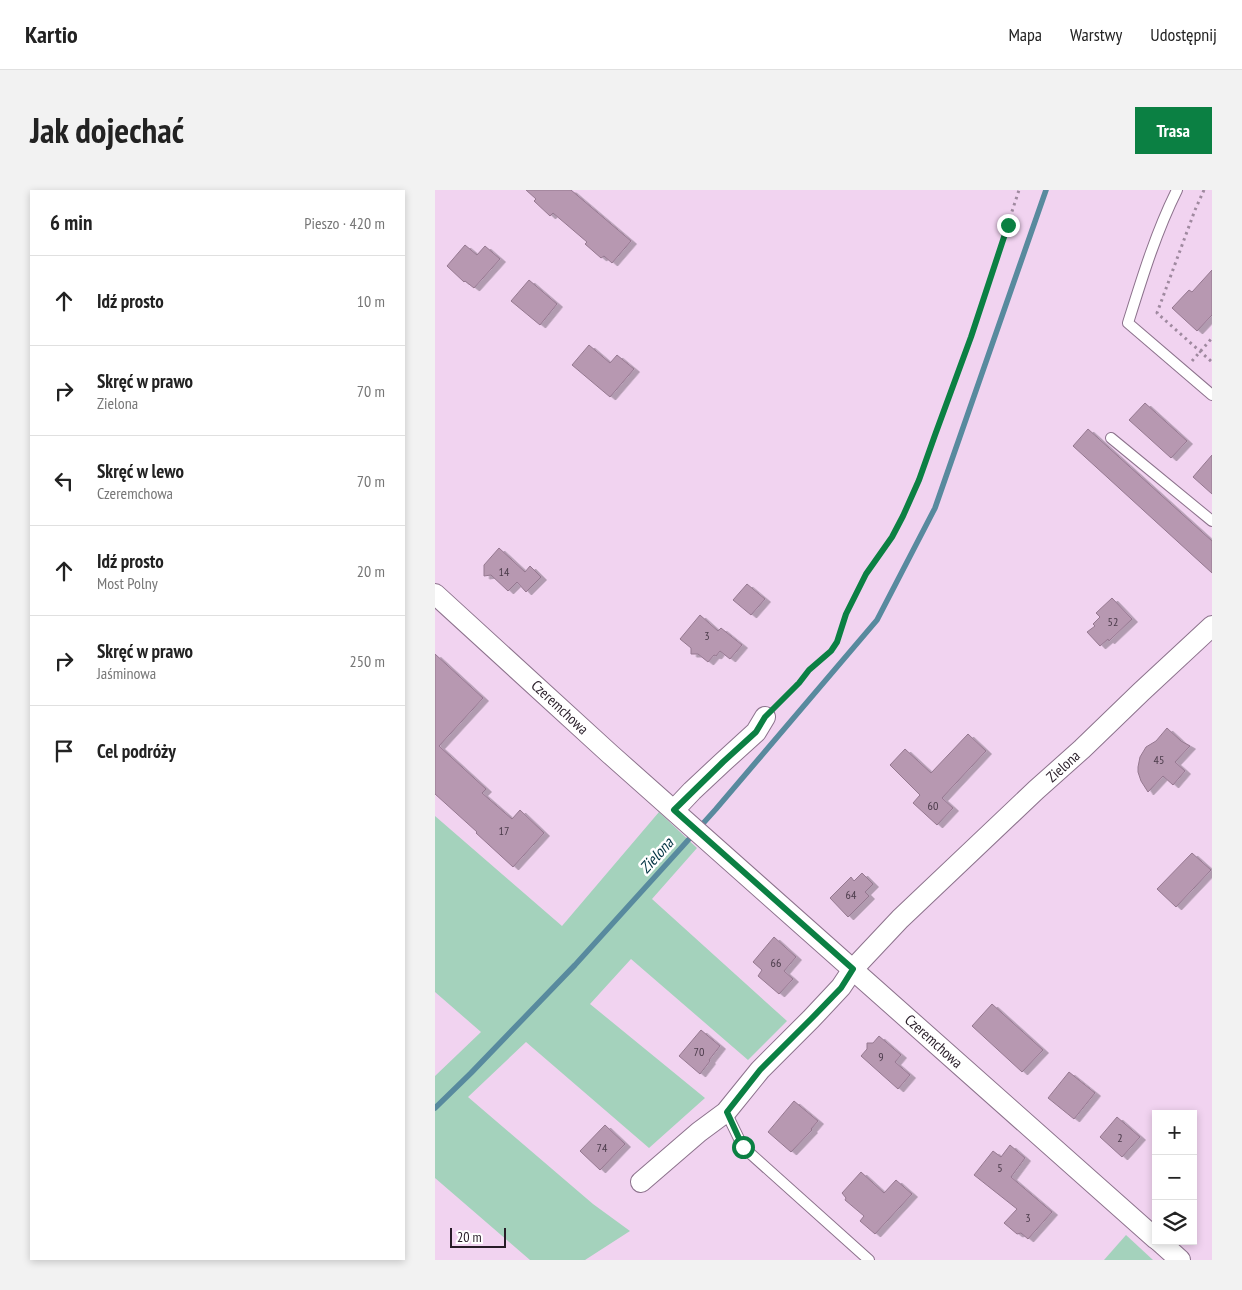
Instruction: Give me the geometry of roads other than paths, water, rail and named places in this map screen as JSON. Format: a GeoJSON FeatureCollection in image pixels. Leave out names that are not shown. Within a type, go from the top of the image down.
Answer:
{"type":"FeatureCollection","features":[{"type":"Feature","properties":{"kind":"street","name":"Czeremchowa"},"geometry":{"type":"LineString","coordinates":[[435,594],[1152,1236]]}},
{"type":"Feature","properties":{"kind":"street","name":"Zielona"},"geometry":{"type":"LineString","coordinates":[[641,1182],[699,1132],[727,1112],[760,1070],[841,988],[853,969],[907,912],[1212,626]]}},
{"type":"Feature","properties":{"kind":"street"},"geometry":{"type":"LineString","coordinates":[[680,815],[723,762],[756,732],[765,717]]}},
{"type":"Feature","properties":{"kind":"street","name":"Czeremchowa"},"geometry":{"type":"LineString","coordinates":[[1163,1245],[1180,1260]]}},
{"type":"Feature","properties":{"kind":"lane"},"geometry":{"type":"LineString","coordinates":[[1177,190],[1168,207],[1128,323],[1212,395]]}},
{"type":"Feature","properties":{"kind":"lane"},"geometry":{"type":"LineString","coordinates":[[1111,438],[1212,521]]}},
{"type":"Feature","properties":{"kind":"lane"},"geometry":{"type":"LineString","coordinates":[[727,1112],[743,1147],[869,1260]]}},
{"type":"Feature","properties":{"kind":"waterway","name":"Zielona"},"geometry":{"type":"LineString","coordinates":[[435,1108],[575,965],[681,848],[877,620],[935,508],[1046,190]]}}]}
